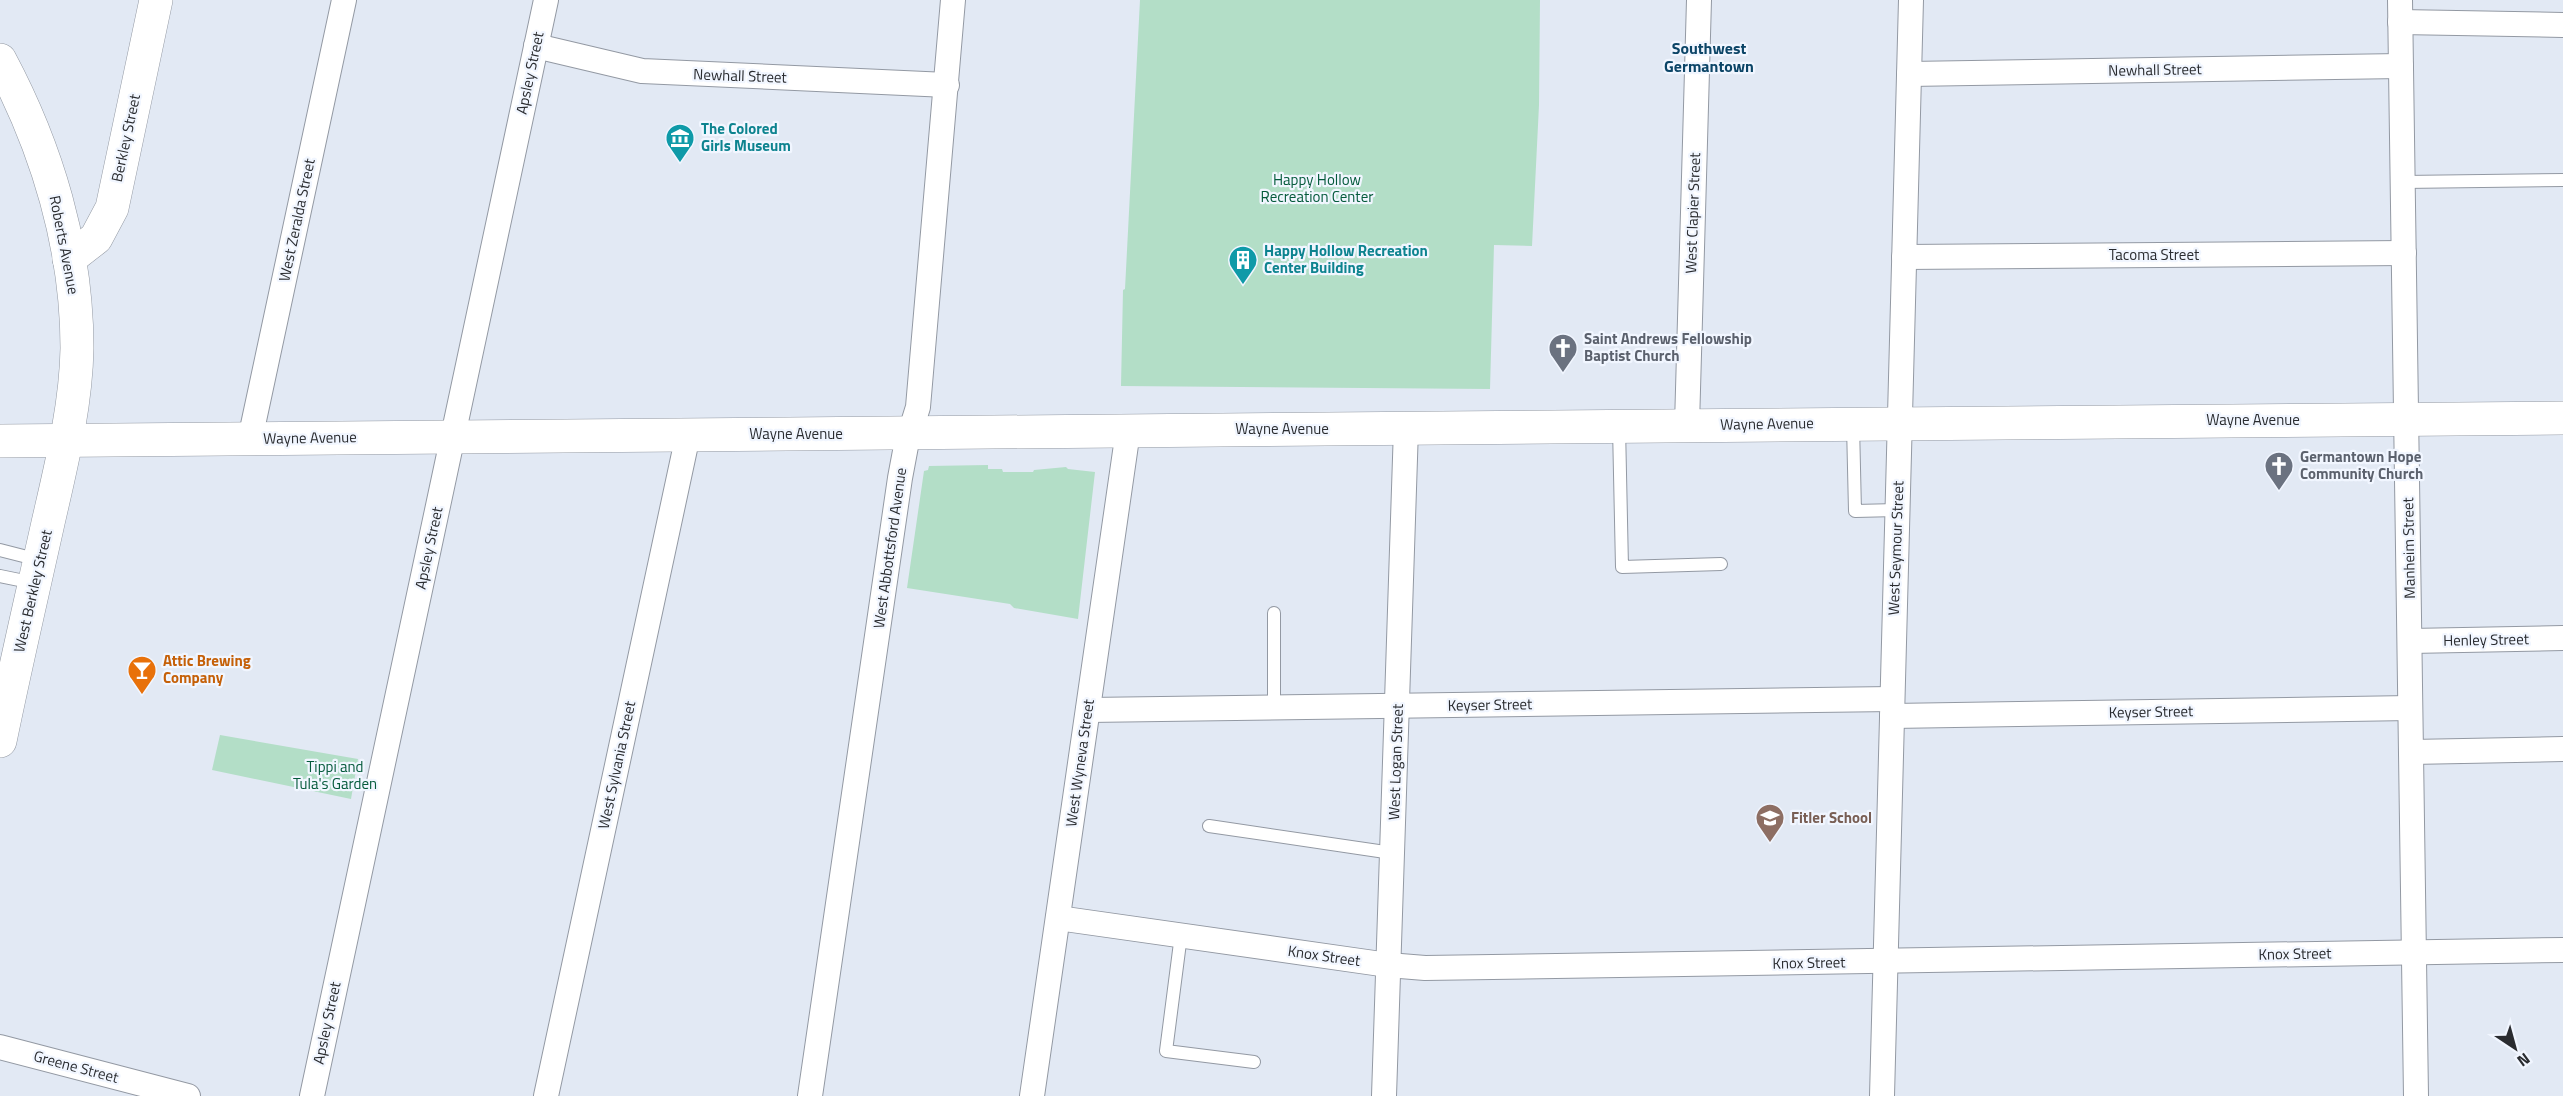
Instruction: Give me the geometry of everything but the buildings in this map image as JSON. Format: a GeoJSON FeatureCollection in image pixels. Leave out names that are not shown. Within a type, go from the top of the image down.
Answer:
{"type":"FeatureCollection","features":[{"type":"Feature","properties":{"kind":"main road","name":"Berkley Street"},"geometry":{"type":"LineString","coordinates":[[69,260],[96,238],[112,208],[156,0]]}},
{"type":"Feature","properties":{"kind":"main road","name":"Roberts Avenue"},"geometry":{"type":"LineString","coordinates":[[0,60],[26,115],[48,171],[69,260],[75,306],[76,350],[67,441]]}},
{"type":"Feature","properties":{"kind":"main road","name":"Wayne Avenue"},"geometry":{"type":"LineString","coordinates":[[0,441],[2563,418]]}},
{"type":"Feature","properties":{"kind":"main road","name":"West Berkley Street"},"geometry":{"type":"LineString","coordinates":[[0,741],[67,441]]}},
{"type":"Feature","properties":{"kind":"street","name":"West Zeralda Street"},"geometry":{"type":"LineString","coordinates":[[250,439],[344,0]]}},
{"type":"Feature","properties":{"kind":"street","name":"Apsley Street"},"geometry":{"type":"LineString","coordinates":[[312,1096],[546,0]]}},
{"type":"Feature","properties":{"kind":"street","name":"West Abbottsford Avenue"},"geometry":{"type":"LineString","coordinates":[[810,1096],[900,478],[918,407],[953,0]]}},
{"type":"Feature","properties":{"kind":"street","name":"West Clapier Street"},"geometry":{"type":"LineString","coordinates":[[1687,425],[1699,0]]}},
{"type":"Feature","properties":{"kind":"street","name":"West Seymour Street"},"geometry":{"type":"LineString","coordinates":[[1882,1096],[1911,0]]}},
{"type":"Feature","properties":{"kind":"street"},"geometry":{"type":"LineString","coordinates":[[2400,11],[2563,25]]}},
{"type":"Feature","properties":{"kind":"street","name":"Manheim Street"},"geometry":{"type":"LineString","coordinates":[[2400,11],[2416,1096]]}},
{"type":"Feature","properties":{"kind":"street","name":"Newhall Street"},"geometry":{"type":"LineString","coordinates":[[536,46],[642,71],[947,85]]}},
{"type":"Feature","properties":{"kind":"street","name":"Newhall Street"},"geometry":{"type":"LineString","coordinates":[[1909,74],[2401,66]]}},
{"type":"Feature","properties":{"kind":"street","name":"Tacoma Street"},"geometry":{"type":"LineString","coordinates":[[1904,256],[2404,253]]}},
{"type":"Feature","properties":{"kind":"street","name":"West Logan Street"},"geometry":{"type":"LineString","coordinates":[[1384,1096],[1406,428]]}},
{"type":"Feature","properties":{"kind":"street","name":"West Wyneva Street"},"geometry":{"type":"LineString","coordinates":[[1032,1096],[1128,431]]}},
{"type":"Feature","properties":{"kind":"street","name":"West Sylvania Street"},"geometry":{"type":"LineString","coordinates":[[546,1096],[688,435]]}},
{"type":"Feature","properties":{"kind":"street","name":"Henley Street"},"geometry":{"type":"LineString","coordinates":[[2410,640],[2563,638]]}},
{"type":"Feature","properties":{"kind":"street","name":"Keyser Street"},"geometry":{"type":"LineString","coordinates":[[1088,710],[1398,707],[2410,708]]}},
{"type":"Feature","properties":{"kind":"street"},"geometry":{"type":"LineString","coordinates":[[2411,752],[2563,749]]}},
{"type":"Feature","properties":{"kind":"street","name":"Knox Street"},"geometry":{"type":"LineString","coordinates":[[1058,918],[1388,965],[1425,968],[2563,950]]}},
{"type":"Feature","properties":{"kind":"street","name":"Greene Street"},"geometry":{"type":"LineString","coordinates":[[0,1047],[188,1096]]}},
{"type":"Feature","properties":{"kind":"lane"},"geometry":{"type":"LineString","coordinates":[[2403,182],[2563,180]]}},
{"type":"Feature","properties":{"kind":"lane"},"geometry":{"type":"LineString","coordinates":[[1853,424],[1856,511],[1897,510]]}},
{"type":"Feature","properties":{"kind":"lane"},"geometry":{"type":"LineString","coordinates":[[1619,426],[1622,567],[1721,564]]}},
{"type":"Feature","properties":{"kind":"lane"},"geometry":{"type":"LineString","coordinates":[[0,550],[37,572]]}},
{"type":"Feature","properties":{"kind":"lane"},"geometry":{"type":"LineString","coordinates":[[0,576],[37,572]]}},
{"type":"Feature","properties":{"kind":"lane"},"geometry":{"type":"LineString","coordinates":[[1274,613],[1274,708]]}},
{"type":"Feature","properties":{"kind":"lane"},"geometry":{"type":"LineString","coordinates":[[1209,826],[1392,853]]}},
{"type":"Feature","properties":{"kind":"lane"},"geometry":{"type":"LineString","coordinates":[[1181,936],[1166,1051],[1254,1062]]}},
{"type":"Feature","properties":{"kind":"green space","name":"Happy Hollow Recreation Center"},"geometry":{"type":"Polygon","coordinates":[[[1140,0],[1540,0],[1539,105],[1532,246],[1494,245],[1490,389],[1121,386],[1123,290],[1125,289],[1140,0]]]}},
{"type":"Feature","properties":{"kind":"green space"},"geometry":{"type":"Polygon","coordinates":[[[988,465],[988,469],[1002,469],[1003,472],[1033,472],[1034,470],[1066,467],[1095,472],[1078,619],[1014,608],[1010,604],[907,588],[924,471],[928,470],[929,466],[988,465]]]}},
{"type":"Feature","properties":{"kind":"green space","name":"Tippi and Tula's Garden"},"geometry":{"type":"Polygon","coordinates":[[[220,735],[358,759],[351,799],[212,770],[220,735]]]}},
{"type":"Feature","properties":{"kind":"place","name":"The Colored Girls Museum"},"geometry":{"type":"Point","coordinates":[680,164]}},
{"type":"Feature","properties":{"kind":"place","name":"Happy Hollow Recreation Center Building"},"geometry":{"type":"Point","coordinates":[1243,286]}},
{"type":"Feature","properties":{"kind":"place","name":"Saint Andrews Fellowship Baptist Church"},"geometry":{"type":"Point","coordinates":[1563,374]}},
{"type":"Feature","properties":{"kind":"place","name":"Germantown Hope Community Church"},"geometry":{"type":"Point","coordinates":[2279,492]}},
{"type":"Feature","properties":{"kind":"place","name":"Attic Brewing Company"},"geometry":{"type":"Point","coordinates":[142,696]}},
{"type":"Feature","properties":{"kind":"place","name":"Fitler School"},"geometry":{"type":"Point","coordinates":[1770,844]}},
{"type":"Feature","properties":{"kind":"district","name":"Southwest Germantown"},"geometry":{"type":"Point","coordinates":[1709,57]}}]}
